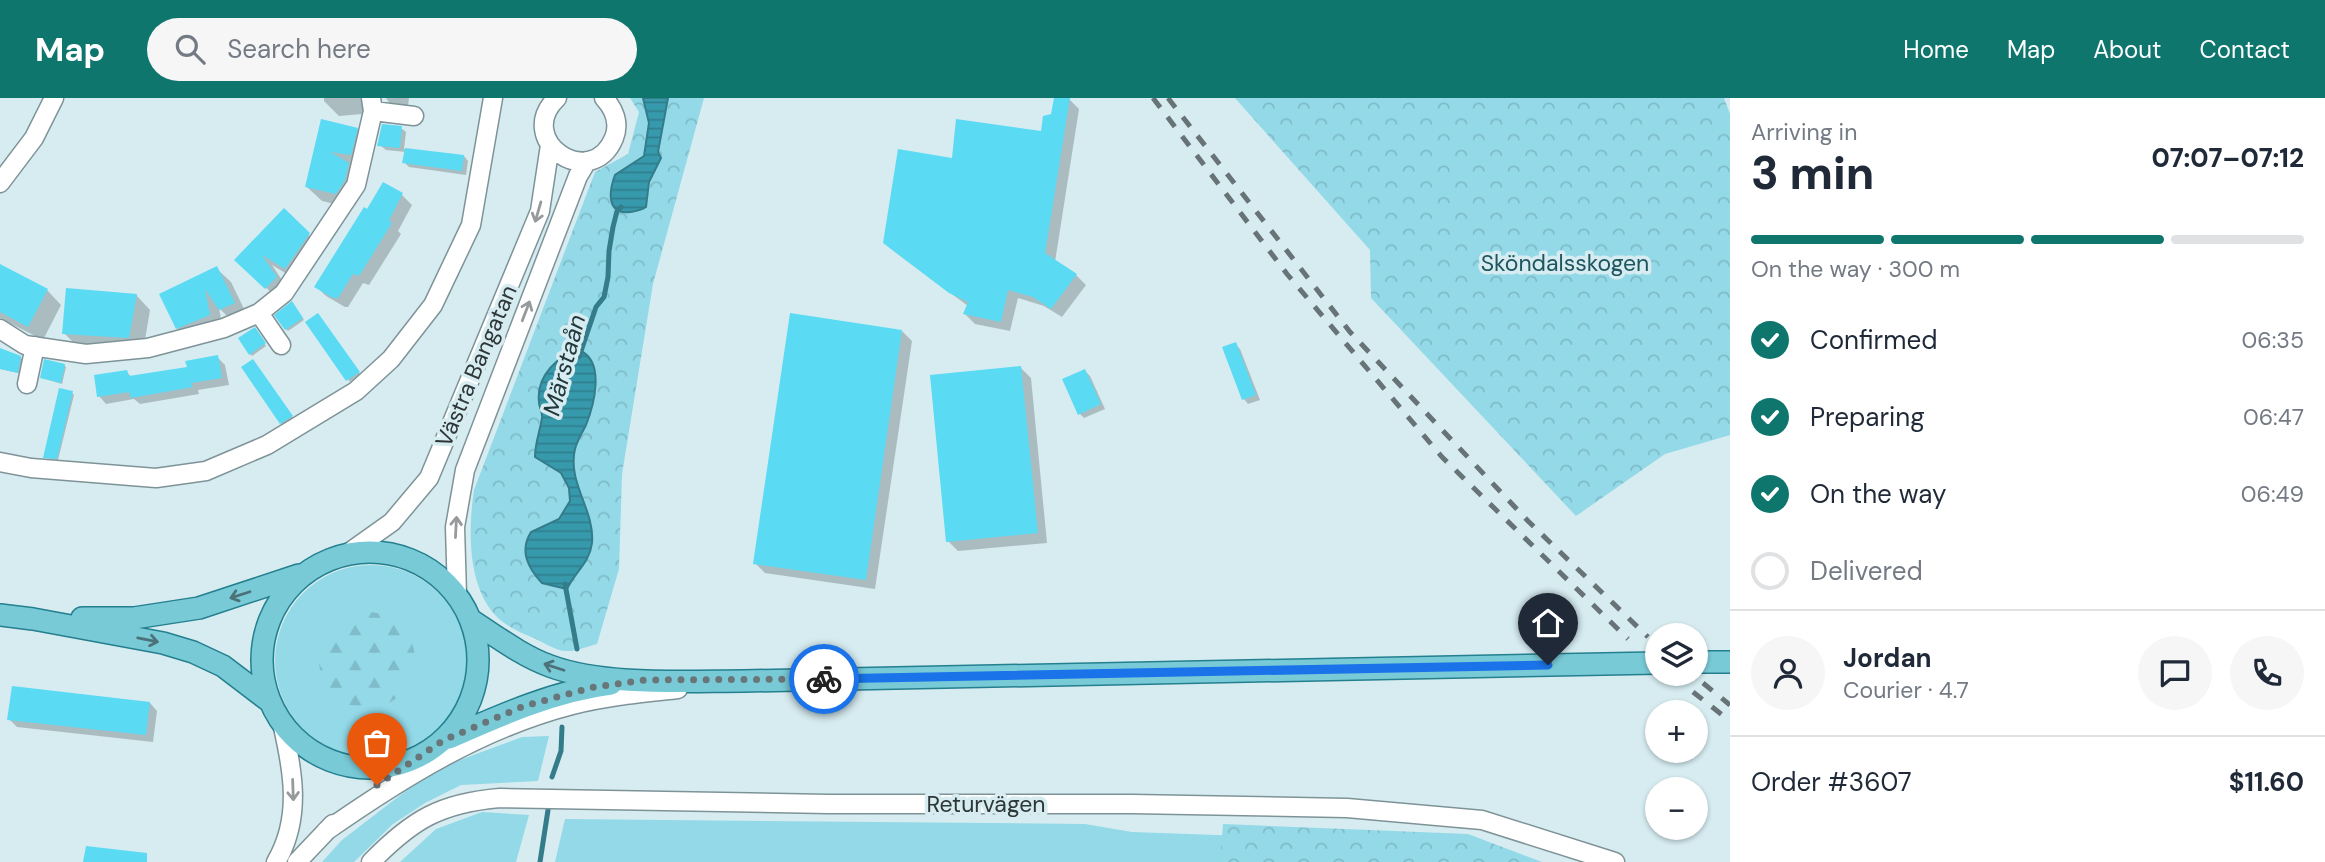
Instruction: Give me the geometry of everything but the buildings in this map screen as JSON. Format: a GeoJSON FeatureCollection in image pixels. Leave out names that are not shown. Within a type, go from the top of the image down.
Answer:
{"type":"FeatureCollection","features":[{"type":"Feature","properties":{"kind":"main road"},"geometry":{"type":"LineString","coordinates":[[33,619],[165,615],[199,608],[304,573],[347,554],[372,551],[396,554],[419,563],[440,577],[457,595],[471,620],[479,652],[476,684],[464,715],[444,740]]}},
{"type":"Feature","properties":{"kind":"main road"},"geometry":{"type":"LineString","coordinates":[[304,573],[287,590],[274,609],[265,631],[263,678],[270,701],[282,723],[295,739],[329,761],[349,767],[379,768],[409,762],[444,740],[514,710],[594,687],[645,680]]}},
{"type":"Feature","properties":{"kind":"main road"},"geometry":{"type":"LineString","coordinates":[[0,615],[163,643],[193,652],[223,666],[270,701]]}},
{"type":"Feature","properties":{"kind":"main road"},"geometry":{"type":"LineString","coordinates":[[471,620],[533,659],[553,667],[577,673],[645,680],[744,681],[1645,663]]}},
{"type":"Feature","properties":{"kind":"main road"},"geometry":{"type":"LineString","coordinates":[[1708,662],[1730,662]]}},
{"type":"Feature","properties":{"kind":"street"},"geometry":{"type":"LineString","coordinates":[[0,183],[34,138],[54,98]]}},
{"type":"Feature","properties":{"kind":"street"},"geometry":{"type":"LineString","coordinates":[[0,462],[31,468],[156,478],[206,471],[267,445],[356,391],[391,359],[433,305],[471,225],[493,98]]}},
{"type":"Feature","properties":{"kind":"street","name":"Västra Bangatan"},"geometry":{"type":"LineString","coordinates":[[347,554],[392,522],[429,478],[540,211],[550,145],[545,132],[545,117],[551,104],[558,98]]}},
{"type":"Feature","properties":{"kind":"street","name":"Västra Bangatan"},"geometry":{"type":"LineString","coordinates":[[457,595],[455,527],[465,470],[578,176],[587,161],[600,156],[610,146],[616,133],[617,119],[609,101]]}},
{"type":"Feature","properties":{"kind":"street"},"geometry":{"type":"LineString","coordinates":[[0,329],[24,345],[86,354],[148,348],[224,328],[259,313],[284,293],[356,185],[372,105],[414,116]]}},
{"type":"Feature","properties":{"kind":"street"},"geometry":{"type":"LineString","coordinates":[[550,145],[559,155],[573,161],[587,161]]}},
{"type":"Feature","properties":{"kind":"street"},"geometry":{"type":"LineString","coordinates":[[259,313],[281,345]]}},
{"type":"Feature","properties":{"kind":"street"},"geometry":{"type":"LineString","coordinates":[[27,384],[36,346]]}},
{"type":"Feature","properties":{"kind":"street"},"geometry":{"type":"LineString","coordinates":[[326,831],[387,789],[445,756],[537,715],[600,698],[744,681]]}},
{"type":"Feature","properties":{"kind":"street"},"geometry":{"type":"LineString","coordinates":[[276,862],[289,832],[293,808],[291,760],[282,723]]}},
{"type":"Feature","properties":{"kind":"street"},"geometry":{"type":"LineString","coordinates":[[297,862],[354,802],[409,762]]}},
{"type":"Feature","properties":{"kind":"street","name":"Returvägen"},"geometry":{"type":"LineString","coordinates":[[371,862],[404,831],[434,813],[455,804],[500,797],[841,804],[1118,804],[1347,808],[1482,820],[1615,862]]}},
{"type":"Feature","properties":{"kind":"green space"},"geometry":{"type":"Polygon","coordinates":[[[630,98],[704,98],[653,284],[622,474],[619,569],[597,644],[573,651],[562,651],[511,628],[488,606],[480,591],[472,558],[472,506],[474,490],[595,172],[628,154],[639,112],[630,98]]]}},
{"type":"Feature","properties":{"kind":"green space","name":"Sköndalsskogen"},"geometry":{"type":"Polygon","coordinates":[[[1235,98],[1724,98],[1730,114],[1730,435],[1665,454],[1576,516],[1371,298],[1370,250],[1235,98]]]}},
{"type":"Feature","properties":{"kind":"green space"},"geometry":{"type":"Polygon","coordinates":[[[371,565],[408,572],[439,593],[460,624],[467,661],[460,698],[439,729],[408,750],[371,757],[334,750],[303,729],[282,698],[275,661],[282,624],[303,593],[334,572],[371,565]]]}},
{"type":"Feature","properties":{"kind":"green space"},"geometry":{"type":"Polygon","coordinates":[[[367,612],[385,616],[401,626],[411,642],[415,660],[411,678],[401,694],[385,704],[367,708],[349,704],[333,694],[323,678],[319,660],[323,642],[333,626],[349,616],[367,612]]]}},
{"type":"Feature","properties":{"kind":"green space"},"geometry":{"type":"Polygon","coordinates":[[[549,736],[538,781],[461,785],[425,803],[393,824],[354,862],[322,862],[342,840],[433,770],[522,737],[549,736]]]}},
{"type":"Feature","properties":{"kind":"green space"},"geometry":{"type":"Polygon","coordinates":[[[482,812],[529,815],[516,862],[400,862],[436,829],[482,812]]]}},
{"type":"Feature","properties":{"kind":"green space"},"geometry":{"type":"Polygon","coordinates":[[[565,819],[1085,824],[1132,832],[1472,844],[1519,862],[555,862],[565,819]]]}},
{"type":"Feature","properties":{"kind":"green space"},"geometry":{"type":"Polygon","coordinates":[[[1223,824],[1468,834],[1542,862],[1220,862],[1223,824]]]}},
{"type":"Feature","properties":{"kind":"water"},"geometry":{"type":"Polygon","coordinates":[[[643,98],[668,98],[658,152],[661,158],[649,182],[646,207],[622,212],[613,206],[611,188],[615,175],[644,156],[649,123],[643,98]]]}},
{"type":"Feature","properties":{"kind":"water"},"geometry":{"type":"Polygon","coordinates":[[[581,351],[593,365],[596,385],[592,407],[576,446],[574,461],[578,485],[592,531],[592,543],[588,556],[567,589],[542,583],[529,565],[526,546],[531,532],[559,519],[570,501],[569,488],[561,473],[535,457],[542,416],[539,392],[550,368],[564,357],[581,351]]]}},
{"type":"Feature","properties":{"kind":"waterway","name":"Märstaån"},"geometry":{"type":"LineString","coordinates":[[579,357],[596,307],[604,297],[613,227],[617,211],[621,207]]}},
{"type":"Feature","properties":{"kind":"waterway","name":"Märstaån"},"geometry":{"type":"LineString","coordinates":[[565,584],[577,649]]}},
{"type":"Feature","properties":{"kind":"waterway","name":"Märstaån"},"geometry":{"type":"LineString","coordinates":[[552,777],[561,751],[562,727]]}},
{"type":"Feature","properties":{"kind":"waterway","name":"Märstaån"},"geometry":{"type":"LineString","coordinates":[[540,862],[548,810]]}},
{"type":"Feature","properties":{"kind":"railway"},"geometry":{"type":"LineString","coordinates":[[1153,98],[1287,274],[1442,457],[1628,639]]}},
{"type":"Feature","properties":{"kind":"railway"},"geometry":{"type":"LineString","coordinates":[[1168,98],[1350,332],[1528,521],[1645,634]]}},
{"type":"Feature","properties":{"kind":"railway"},"geometry":{"type":"LineString","coordinates":[[1707,686],[1730,705]]}},
{"type":"Feature","properties":{"kind":"railway"},"geometry":{"type":"LineString","coordinates":[[1693,692],[1730,721]]}},
{"type":"Feature","properties":{"kind":"way so far"},"geometry":{"type":"LineString","coordinates":[[377,785],[444,740],[524,706],[594,687],[645,680],[824,679]]}},
{"type":"Feature","properties":{"kind":"route"},"geometry":{"type":"LineString","coordinates":[[824,679],[1548,665]]}}]}
